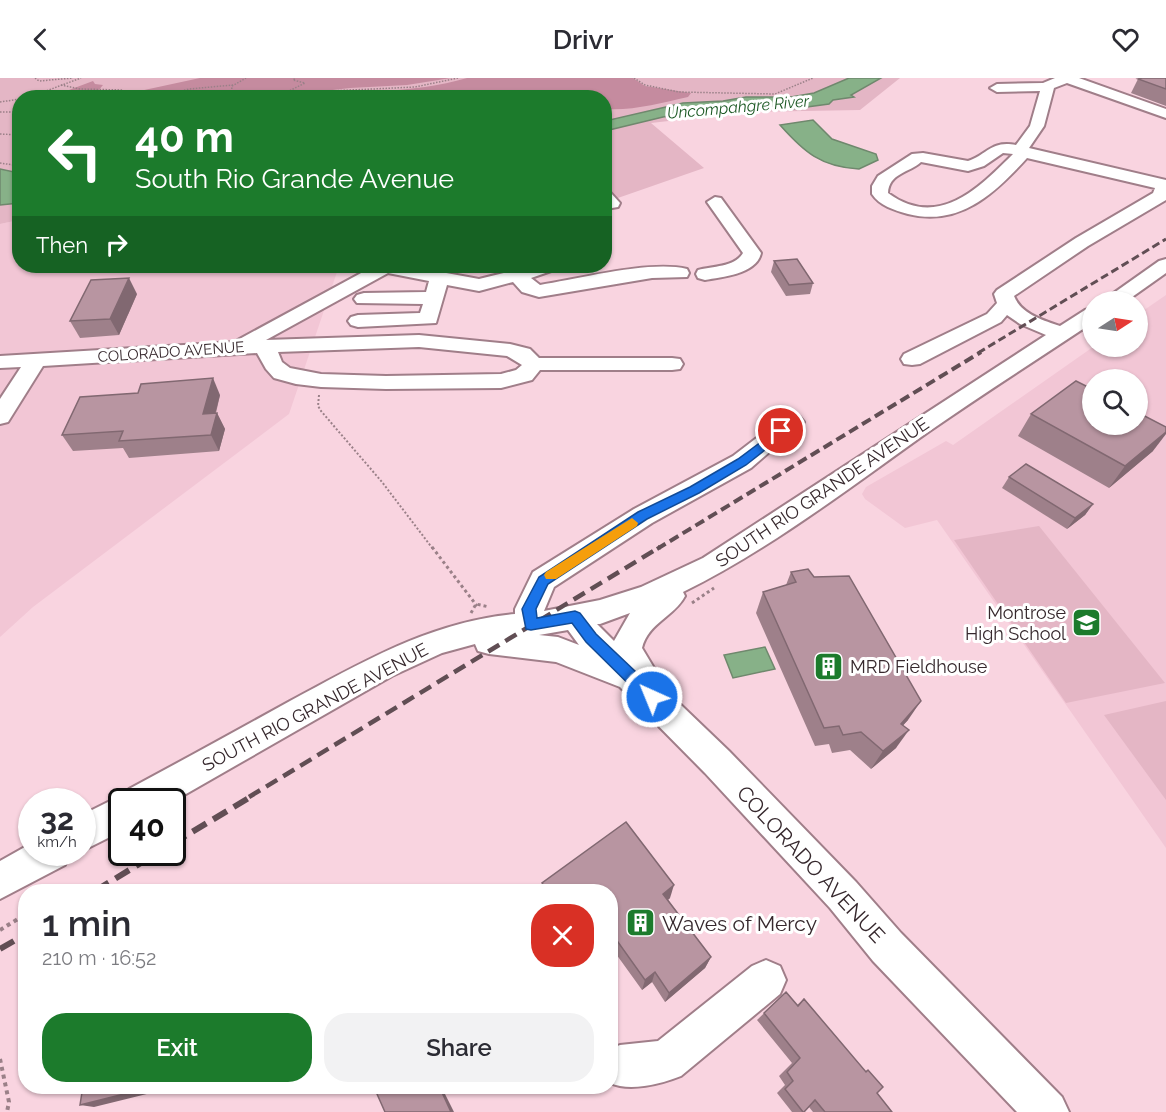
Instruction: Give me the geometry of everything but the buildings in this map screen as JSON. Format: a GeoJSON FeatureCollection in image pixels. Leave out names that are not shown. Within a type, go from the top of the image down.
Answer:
{"type":"FeatureCollection","features":[{"type":"Feature","properties":{"kind":"street"},"geometry":{"type":"LineString","coordinates":[[1062,334],[1020,315],[1006,305],[1004,294],[1079,244],[1160,196],[1166,185],[1022,150],[1011,148],[997,150],[984,161],[972,166],[916,157],[913,162],[888,174],[880,188],[883,197],[901,206],[937,213],[960,208],[987,190],[1021,155],[1022,150],[1021,148],[1037,126],[1048,87],[1053,82],[1068,78],[1166,114]]}},
{"type":"Feature","properties":{"kind":"street"},"geometry":{"type":"LineString","coordinates":[[998,92],[1048,87]]}},
{"type":"Feature","properties":{"kind":"street"},"geometry":{"type":"LineString","coordinates":[[518,276],[529,288],[539,291],[652,272],[680,273],[683,279],[695,282],[703,280],[705,274],[731,270],[751,258],[752,253],[715,202]]}},
{"type":"Feature","properties":{"kind":"street"},"geometry":{"type":"LineString","coordinates":[[1129,291],[1163,270]]}},
{"type":"Feature","properties":{"kind":"street"},"geometry":{"type":"LineString","coordinates":[[240,348],[244,343],[372,273]]}},
{"type":"Feature","properties":{"kind":"street"},"geometry":{"type":"LineString","coordinates":[[401,273],[436,289]]}},
{"type":"Feature","properties":{"kind":"street"},"geometry":{"type":"LineString","coordinates":[[363,299],[479,285],[527,273]]}},
{"type":"Feature","properties":{"kind":"street"},"geometry":{"type":"LineString","coordinates":[[428,342],[429,319],[436,289]]}},
{"type":"Feature","properties":{"kind":"street"},"geometry":{"type":"LineString","coordinates":[[912,359],[994,318],[1006,305]]}},
{"type":"Feature","properties":{"kind":"street"},"geometry":{"type":"LineString","coordinates":[[358,321],[429,319]]}},
{"type":"Feature","properties":{"kind":"street","name":"SOUTH RIO GRANDE AVENUE"},"geometry":{"type":"LineString","coordinates":[[164,788],[381,667],[436,642],[500,628],[531,625],[610,609],[651,595],[713,565],[1082,321]]}},
{"type":"Feature","properties":{"kind":"street","name":"COLORADO AVENUE"},"geometry":{"type":"LineString","coordinates":[[0,362],[343,342],[428,342],[510,350],[522,354],[534,364]]}},
{"type":"Feature","properties":{"kind":"street"},"geometry":{"type":"LineString","coordinates":[[266,346],[272,364],[281,373],[294,378],[326,381],[501,381],[524,375],[534,364],[672,363]]}},
{"type":"Feature","properties":{"kind":"street"},"geometry":{"type":"LineString","coordinates":[[0,417],[36,360]]}},
{"type":"Feature","properties":{"kind":"street"},"geometry":{"type":"LineString","coordinates":[[531,625],[529,609],[543,580],[643,516],[742,462],[792,422]]}},
{"type":"Feature","properties":{"kind":"street"},"geometry":{"type":"LineString","coordinates":[[667,713],[627,650],[628,639],[639,622],[656,607],[713,565]]}},
{"type":"Feature","properties":{"kind":"street","name":"COLORADO AVENUE"},"geometry":{"type":"LineString","coordinates":[[575,617],[591,638],[636,681],[843,895],[887,947],[1047,1112]]}},
{"type":"Feature","properties":{"kind":"street"},"geometry":{"type":"LineString","coordinates":[[461,636],[500,644],[535,645],[558,650],[636,681]]}},
{"type":"Feature","properties":{"kind":"street"},"geometry":{"type":"LineString","coordinates":[[0,881],[27,866]]}},
{"type":"Feature","properties":{"kind":"street"},"geometry":{"type":"LineString","coordinates":[[620,1066],[666,1061],[766,980]]}},
{"type":"Feature","properties":{"kind":"path"},"geometry":{"type":"LineString","coordinates":[[35,78],[39,81],[73,78]]}},
{"type":"Feature","properties":{"kind":"path"},"geometry":{"type":"LineString","coordinates":[[48,90],[81,78]]}},
{"type":"Feature","properties":{"kind":"path"},"geometry":{"type":"LineString","coordinates":[[185,90],[233,85],[246,78]]}},
{"type":"Feature","properties":{"kind":"path"},"geometry":{"type":"LineString","coordinates":[[291,90],[305,83],[293,80],[296,78]]}},
{"type":"Feature","properties":{"kind":"path"},"geometry":{"type":"LineString","coordinates":[[351,90],[415,87],[458,78]]}},
{"type":"Feature","properties":{"kind":"path"},"geometry":{"type":"LineString","coordinates":[[634,78],[645,85],[679,92],[775,93],[813,78]]}},
{"type":"Feature","properties":{"kind":"path"},"geometry":{"type":"LineString","coordinates":[[55,81],[56,87]]}},
{"type":"Feature","properties":{"kind":"path"},"geometry":{"type":"LineString","coordinates":[[61,85],[80,89],[123,90]]}},
{"type":"Feature","properties":{"kind":"path"},"geometry":{"type":"LineString","coordinates":[[232,90],[233,85]]}},
{"type":"Feature","properties":{"kind":"path"},"geometry":{"type":"LineString","coordinates":[[326,381],[318,398],[318,406],[381,482],[476,604],[500,628]]}},
{"type":"Feature","properties":{"kind":"path"},"geometry":{"type":"LineString","coordinates":[[0,930],[18,919]]}},
{"type":"Feature","properties":{"kind":"path"},"geometry":{"type":"LineString","coordinates":[[0,1059],[9,1102],[7,1112]]}},
{"type":"Feature","properties":{"kind":"shaded area"},"geometry":{"type":"Polygon","coordinates":[[[0,78],[900,78],[860,110],[748,112],[651,123],[704,168],[615,199],[612,198],[612,90],[12,90],[12,221],[0,224],[0,78]]]}},
{"type":"Feature","properties":{"kind":"shaded area"},"geometry":{"type":"Polygon","coordinates":[[[200,78],[451,78],[407,85],[333,90],[144,90],[200,78]]]}},
{"type":"Feature","properties":{"kind":"shaded area"},"geometry":{"type":"Polygon","coordinates":[[[467,78],[633,78],[645,86],[691,93],[688,97],[657,104],[612,109],[612,90],[390,90],[467,78]]]}},
{"type":"Feature","properties":{"kind":"shaded area"},"geometry":{"type":"Polygon","coordinates":[[[93,81],[95,84],[103,85],[99,90],[69,90],[93,81]]]}},
{"type":"Feature","properties":{"kind":"shaded area"},"geometry":{"type":"Polygon","coordinates":[[[12,221],[12,273],[337,273],[289,414],[33,607],[0,637],[0,224],[12,221]]]}},
{"type":"Feature","properties":{"kind":"shaded area","name":"Montrose High School"},"geometry":{"type":"Polygon","coordinates":[[[1166,295],[1166,848],[937,520],[905,528],[865,499],[862,494],[866,487],[946,441],[953,445],[1082,355],[1082,357],[1148,357],[1148,307],[1166,295]]]}},
{"type":"Feature","properties":{"kind":"shaded area"},"geometry":{"type":"Polygon","coordinates":[[[1039,526],[1165,683],[1066,703],[954,540],[1039,526]]]}},
{"type":"Feature","properties":{"kind":"shaded area"},"geometry":{"type":"Polygon","coordinates":[[[1166,701],[1166,800],[1104,715],[1166,701]]]}},
{"type":"Feature","properties":{"kind":"water","name":"Uncompahgre River"},"geometry":{"type":"Polygon","coordinates":[[[849,78],[881,78],[851,95],[854,97],[833,100],[829,104],[792,109],[785,106],[716,109],[663,117],[612,129],[612,119],[683,103],[723,101],[746,97],[791,97],[814,93],[849,78]]]}},
{"type":"Feature","properties":{"kind":"water"},"geometry":{"type":"Polygon","coordinates":[[[813,120],[832,139],[876,154],[878,160],[859,169],[834,165],[814,156],[797,143],[780,125],[813,120]]]}},
{"type":"Feature","properties":{"kind":"water"},"geometry":{"type":"Polygon","coordinates":[[[0,169],[12,172],[12,204],[0,205],[0,169]]]}},
{"type":"Feature","properties":{"kind":"water"},"geometry":{"type":"Polygon","coordinates":[[[765,647],[775,669],[733,678],[724,655],[765,647]]]}},
{"type":"Feature","properties":{"kind":"railway"},"geometry":{"type":"LineString","coordinates":[[978,353],[1166,239]]}},
{"type":"Feature","properties":{"kind":"railway"},"geometry":{"type":"LineString","coordinates":[[657,549],[981,352]]}},
{"type":"Feature","properties":{"kind":"railway"},"geometry":{"type":"LineString","coordinates":[[249,797],[660,547]]}},
{"type":"Feature","properties":{"kind":"railway"},"geometry":{"type":"LineString","coordinates":[[186,836],[252,796]]}},
{"type":"Feature","properties":{"kind":"railway"},"geometry":{"type":"LineString","coordinates":[[106,884],[136,866]]}},
{"type":"Feature","properties":{"kind":"railway"},"geometry":{"type":"LineString","coordinates":[[0,949],[18,939]]}},
{"type":"Feature","properties":{"kind":"slow traffic"},"geometry":{"type":"LineString","coordinates":[[551,575],[632,523]]}},
{"type":"Feature","properties":{"kind":"place","name":"Montrose High School"},"geometry":{"type":"Point","coordinates":[1087,622]}},
{"type":"Feature","properties":{"kind":"place","name":"MRD Fieldhouse"},"geometry":{"type":"Point","coordinates":[829,666]}},
{"type":"Feature","properties":{"kind":"place","name":"Waves of Mercy"},"geometry":{"type":"Point","coordinates":[641,923]}},
{"type":"Feature","properties":{"kind":"route"},"geometry":{"type":"LineString","coordinates":[[652,697],[591,638],[575,617],[531,625],[529,609],[543,580],[643,516],[742,462],[781,431]]}}]}
